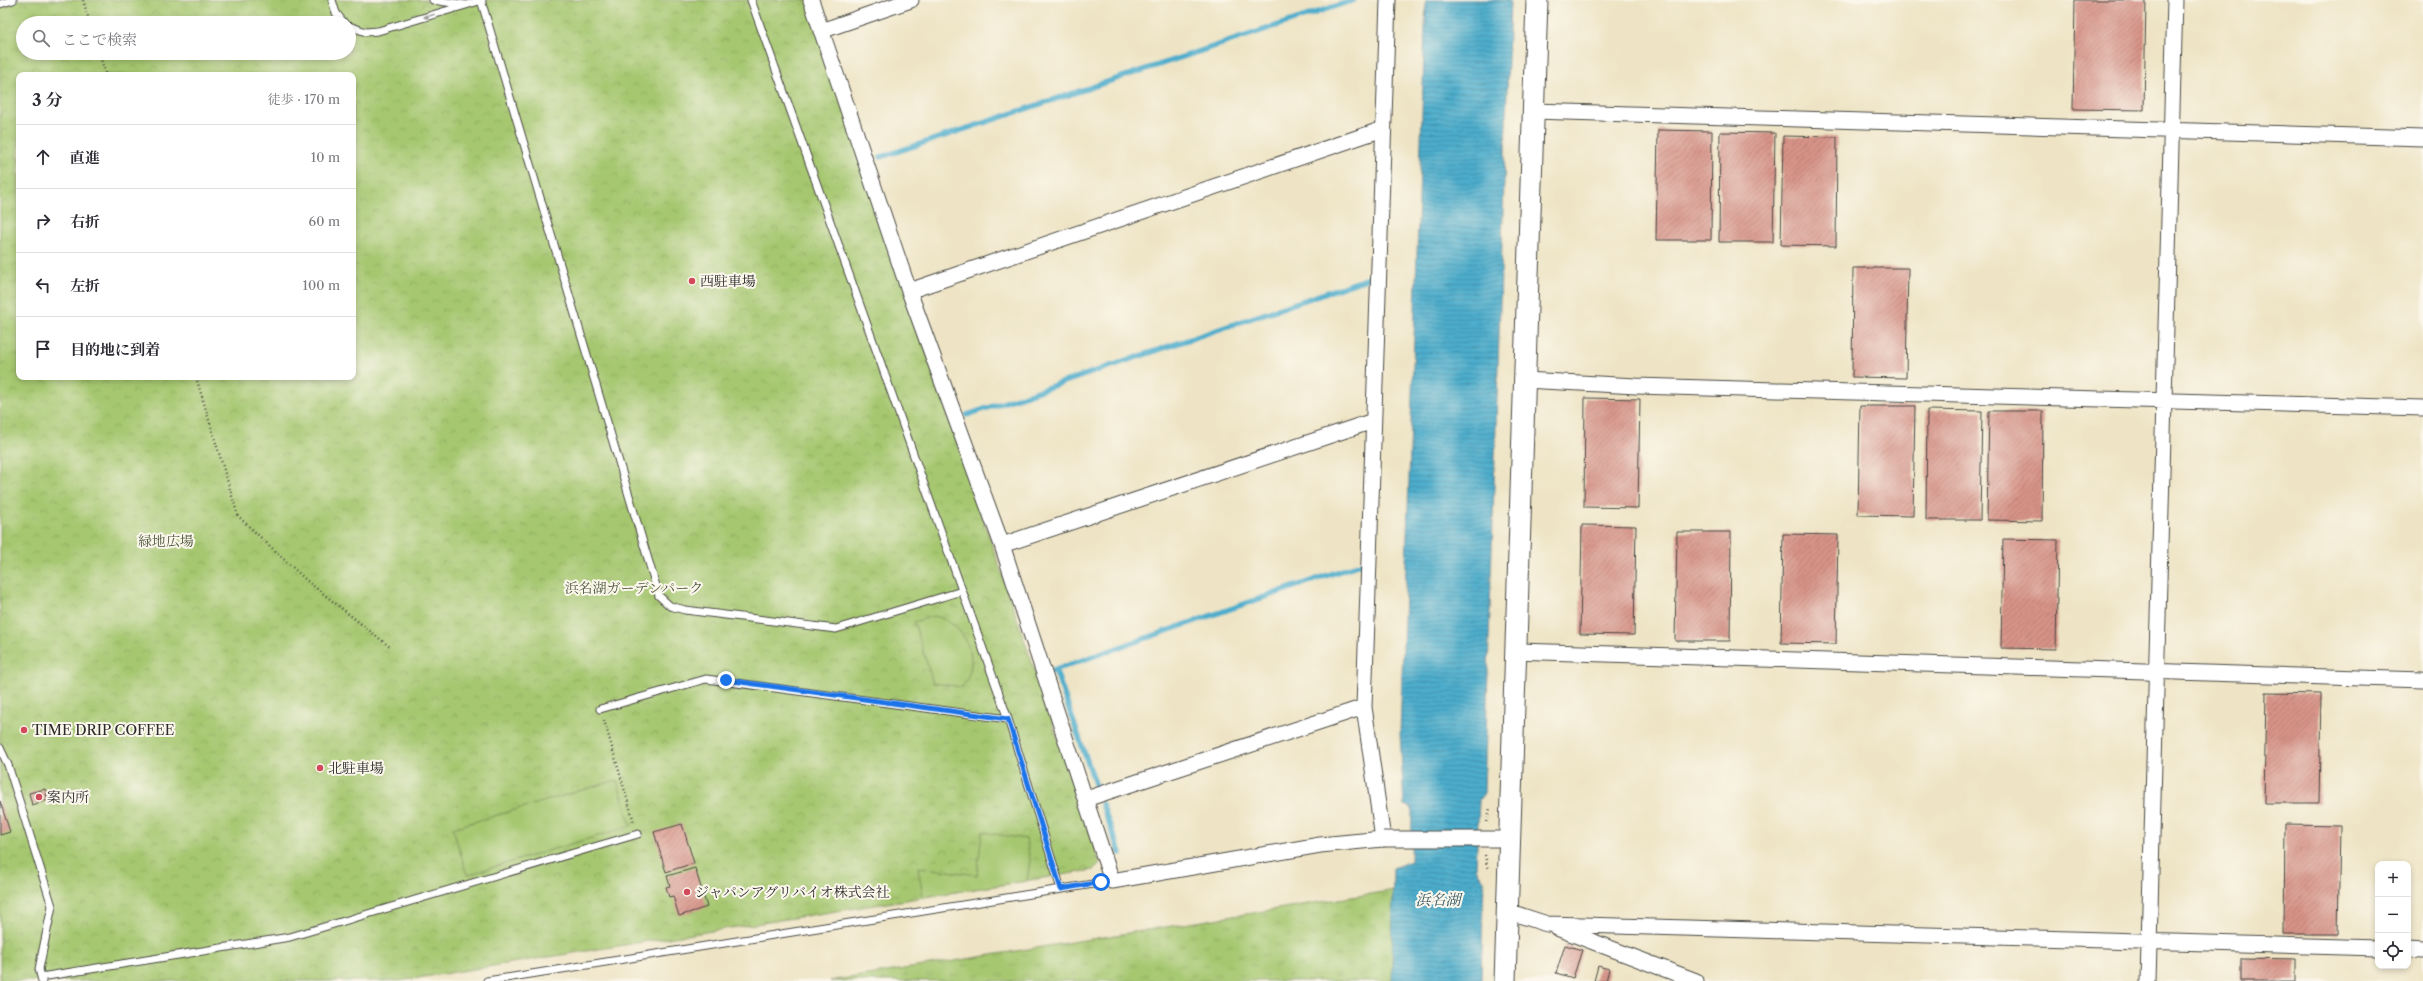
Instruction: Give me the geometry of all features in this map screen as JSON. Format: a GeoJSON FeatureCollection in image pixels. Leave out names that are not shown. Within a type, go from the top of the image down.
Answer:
{"type":"FeatureCollection","features":[{"type":"Feature","properties":{"kind":"street"},"geometry":{"type":"LineString","coordinates":[[811,0],[909,291],[1002,545],[1112,881],[1320,845],[1383,839],[1504,839]]}},
{"type":"Feature","properties":{"kind":"street"},"geometry":{"type":"LineString","coordinates":[[821,30],[911,0]]}},
{"type":"Feature","properties":{"kind":"street"},"geometry":{"type":"LineString","coordinates":[[1383,839],[1364,707],[1388,0]]}},
{"type":"Feature","properties":{"kind":"street"},"geometry":{"type":"LineString","coordinates":[[1505,981],[1507,911],[1504,839],[1515,651],[1537,0]]}},
{"type":"Feature","properties":{"kind":"street"},"geometry":{"type":"LineString","coordinates":[[2148,981],[2175,0]]}},
{"type":"Feature","properties":{"kind":"street"},"geometry":{"type":"LineString","coordinates":[[1533,111],[2423,138]]}},
{"type":"Feature","properties":{"kind":"street"},"geometry":{"type":"LineString","coordinates":[[909,291],[1383,129]]}},
{"type":"Feature","properties":{"kind":"street"},"geometry":{"type":"LineString","coordinates":[[1524,380],[1636,386],[2423,408]]}},
{"type":"Feature","properties":{"kind":"street"},"geometry":{"type":"LineString","coordinates":[[1002,545],[1373,421]]}},
{"type":"Feature","properties":{"kind":"street"},"geometry":{"type":"LineString","coordinates":[[1515,651],[2423,680]]}},
{"type":"Feature","properties":{"kind":"street"},"geometry":{"type":"LineString","coordinates":[[1086,799],[1364,707]]}},
{"type":"Feature","properties":{"kind":"street"},"geometry":{"type":"LineString","coordinates":[[1507,911],[1547,924],[1696,981]]}},
{"type":"Feature","properties":{"kind":"street"},"geometry":{"type":"LineString","coordinates":[[1547,924],[2375,948]]}},
{"type":"Feature","properties":{"kind":"street"},"geometry":{"type":"LineString","coordinates":[[2411,949],[2423,950]]}},
{"type":"Feature","properties":{"kind":"lane"},"geometry":{"type":"LineString","coordinates":[[0,4],[13,0]]}},
{"type":"Feature","properties":{"kind":"lane"},"geometry":{"type":"LineString","coordinates":[[332,0],[338,16]]}},
{"type":"Feature","properties":{"kind":"lane"},"geometry":{"type":"LineString","coordinates":[[433,0],[466,5]]}},
{"type":"Feature","properties":{"kind":"lane"},"geometry":{"type":"LineString","coordinates":[[356,28],[366,32],[378,31],[482,0],[659,596],[670,606],[685,610],[836,629],[962,591]]}},
{"type":"Feature","properties":{"kind":"lane"},"geometry":{"type":"LineString","coordinates":[[752,0],[1008,719],[1061,889]]}},
{"type":"Feature","properties":{"kind":"lane"},"geometry":{"type":"LineString","coordinates":[[600,709],[706,679],[1008,719]]}},
{"type":"Feature","properties":{"kind":"lane"},"geometry":{"type":"LineString","coordinates":[[0,748],[8,765],[52,906],[39,969],[41,979],[290,937],[638,834]]}},
{"type":"Feature","properties":{"kind":"lane"},"geometry":{"type":"LineString","coordinates":[[487,981],[1112,881]]}},
{"type":"Feature","properties":{"kind":"path"},"geometry":{"type":"LineString","coordinates":[[83,0],[88,16]]}},
{"type":"Feature","properties":{"kind":"path"},"geometry":{"type":"LineString","coordinates":[[101,60],[105,72]]}},
{"type":"Feature","properties":{"kind":"path"},"geometry":{"type":"LineString","coordinates":[[197,380],[238,516],[306,580],[390,647]]}},
{"type":"Feature","properties":{"kind":"path"},"geometry":{"type":"LineString","coordinates":[[600,709],[638,834]]}},
{"type":"Feature","properties":{"kind":"green space","name":"浜名湖ガーデンパーク"},"geometry":{"type":"Polygon","coordinates":[[[0,0],[807,0],[1100,863],[1093,870],[399,981],[0,981],[0,0]]]}},
{"type":"Feature","properties":{"kind":"green space"},"geometry":{"type":"Polygon","coordinates":[[[934,616],[945,620],[954,626],[962,634],[968,644],[971,655],[971,666],[968,677],[962,687],[933,683],[914,622],[934,616]]]}},
{"type":"Feature","properties":{"kind":"green space"},"geometry":{"type":"Polygon","coordinates":[[[617,780],[631,826],[467,875],[453,828],[617,780]]]}},
{"type":"Feature","properties":{"kind":"green space"},"geometry":{"type":"Polygon","coordinates":[[[982,832],[1026,839],[1030,860],[1027,881],[923,897],[918,867],[977,875],[982,832]]]}},
{"type":"Feature","properties":{"kind":"green space"},"geometry":{"type":"Polygon","coordinates":[[[1420,886],[1419,981],[830,981],[1420,886]]]}},
{"type":"Feature","properties":{"kind":"water","name":"浜名湖"},"geometry":{"type":"Polygon","coordinates":[[[1426,0],[1510,0],[1484,793],[1479,800],[1476,869],[1484,881],[1481,981],[1392,981],[1393,868],[1411,861],[1412,808],[1404,805],[1400,733],[1426,0]]]}},
{"type":"Feature","properties":{"kind":"building"},"geometry":{"type":"Polygon","coordinates":[[[2075,0],[2146,0],[2144,110],[2073,109],[2075,0]]]}},
{"type":"Feature","properties":{"kind":"building"},"geometry":{"type":"Polygon","coordinates":[[[1658,130],[1712,131],[1711,240],[1656,240],[1658,130]]]}},
{"type":"Feature","properties":{"kind":"building"},"geometry":{"type":"Polygon","coordinates":[[[1720,132],[1775,133],[1773,242],[1719,242],[1720,132]]]}},
{"type":"Feature","properties":{"kind":"building"},"geometry":{"type":"Polygon","coordinates":[[[1783,136],[1837,137],[1836,246],[1781,245],[1783,136]]]}},
{"type":"Feature","properties":{"kind":"building"},"geometry":{"type":"Polygon","coordinates":[[[1853,268],[1908,268],[1906,378],[1852,377],[1853,268]]]}},
{"type":"Feature","properties":{"kind":"building"},"geometry":{"type":"Polygon","coordinates":[[[1585,398],[1640,399],[1638,508],[1584,507],[1585,398]]]}},
{"type":"Feature","properties":{"kind":"building"},"geometry":{"type":"Polygon","coordinates":[[[1860,406],[1915,406],[1913,516],[1858,515],[1860,406]]]}},
{"type":"Feature","properties":{"kind":"building"},"geometry":{"type":"Polygon","coordinates":[[[1927,410],[1982,411],[1980,520],[1926,520],[1927,410]]]}},
{"type":"Feature","properties":{"kind":"building"},"geometry":{"type":"Polygon","coordinates":[[[1989,411],[2043,411],[2042,521],[1987,520],[1989,411]]]}},
{"type":"Feature","properties":{"kind":"building"},"geometry":{"type":"Polygon","coordinates":[[[1582,525],[1636,526],[1634,635],[1580,634],[1582,525]]]}},
{"type":"Feature","properties":{"kind":"building"},"geometry":{"type":"Polygon","coordinates":[[[1677,532],[1731,532],[1730,641],[1675,641],[1677,532]]]}},
{"type":"Feature","properties":{"kind":"building"},"geometry":{"type":"Polygon","coordinates":[[[1783,534],[1838,535],[1836,644],[1781,643],[1783,534]]]}},
{"type":"Feature","properties":{"kind":"building"},"geometry":{"type":"Polygon","coordinates":[[[2003,539],[2058,540],[2056,649],[2001,648],[2003,539]]]}},
{"type":"Feature","properties":{"kind":"building"},"geometry":{"type":"Polygon","coordinates":[[[2266,693],[2321,694],[2319,803],[2264,803],[2266,693]]]}},
{"type":"Feature","properties":{"kind":"building","name":"案内所"},"geometry":{"type":"Polygon","coordinates":[[[45,789],[48,800],[32,805],[29,793],[45,789]]]}},
{"type":"Feature","properties":{"kind":"building"},"geometry":{"type":"Polygon","coordinates":[[[0,801],[10,832],[0,835],[0,801]]]}},
{"type":"Feature","properties":{"kind":"building"},"geometry":{"type":"Polygon","coordinates":[[[682,824],[694,863],[666,872],[654,832],[682,824]]]}},
{"type":"Feature","properties":{"kind":"building"},"geometry":{"type":"Polygon","coordinates":[[[2285,824],[2340,825],[2338,934],[2284,934],[2285,824]]]}},
{"type":"Feature","properties":{"kind":"building"},"geometry":{"type":"Polygon","coordinates":[[[695,868],[707,907],[679,916],[673,896],[669,897],[666,887],[670,886],[667,876],[695,868]]]}},
{"type":"Feature","properties":{"kind":"building"},"geometry":{"type":"Polygon","coordinates":[[[1565,945],[1582,950],[1573,978],[1556,973],[1565,945]]]}},
{"type":"Feature","properties":{"kind":"building"},"geometry":{"type":"Polygon","coordinates":[[[2241,958],[2296,959],[2296,981],[2241,981],[2241,958]]]}},
{"type":"Feature","properties":{"kind":"building"},"geometry":{"type":"Polygon","coordinates":[[[1598,966],[1609,969],[1606,981],[1594,981],[1598,966]]]}},
{"type":"Feature","properties":{"kind":"waterway"},"geometry":{"type":"LineString","coordinates":[[881,157],[1354,0]]}},
{"type":"Feature","properties":{"kind":"waterway"},"geometry":{"type":"LineString","coordinates":[[967,415],[1375,276]]}},
{"type":"Feature","properties":{"kind":"waterway"},"geometry":{"type":"LineString","coordinates":[[1051,671],[1363,563]]}},
{"type":"Feature","properties":{"kind":"waterway"},"geometry":{"type":"LineString","coordinates":[[1055,669],[1097,789]]}},
{"type":"Feature","properties":{"kind":"waterway"},"geometry":{"type":"LineString","coordinates":[[1102,804],[1120,853]]}},
{"type":"Feature","properties":{"kind":"place","name":"西駐車場"},"geometry":{"type":"Point","coordinates":[692,281]}},
{"type":"Feature","properties":{"kind":"place","name":"TIME DRIP COFFEE"},"geometry":{"type":"Point","coordinates":[24,730]}},
{"type":"Feature","properties":{"kind":"place","name":"北駐車場"},"geometry":{"type":"Point","coordinates":[320,768]}},
{"type":"Feature","properties":{"kind":"place","name":"案内所"},"geometry":{"type":"Point","coordinates":[39,797]}},
{"type":"Feature","properties":{"kind":"place","name":"ジャパンアグリバイオ株式会社"},"geometry":{"type":"Point","coordinates":[687,892]}},
{"type":"Feature","properties":{"kind":"route"},"geometry":{"type":"LineString","coordinates":[[726,680],[1008,719],[1061,889],[1101,882]]}},
{"type":"Feature","properties":{"kind":"park label","name":"緑地広場"},"geometry":{"type":"Point","coordinates":[166,541]}}]}
